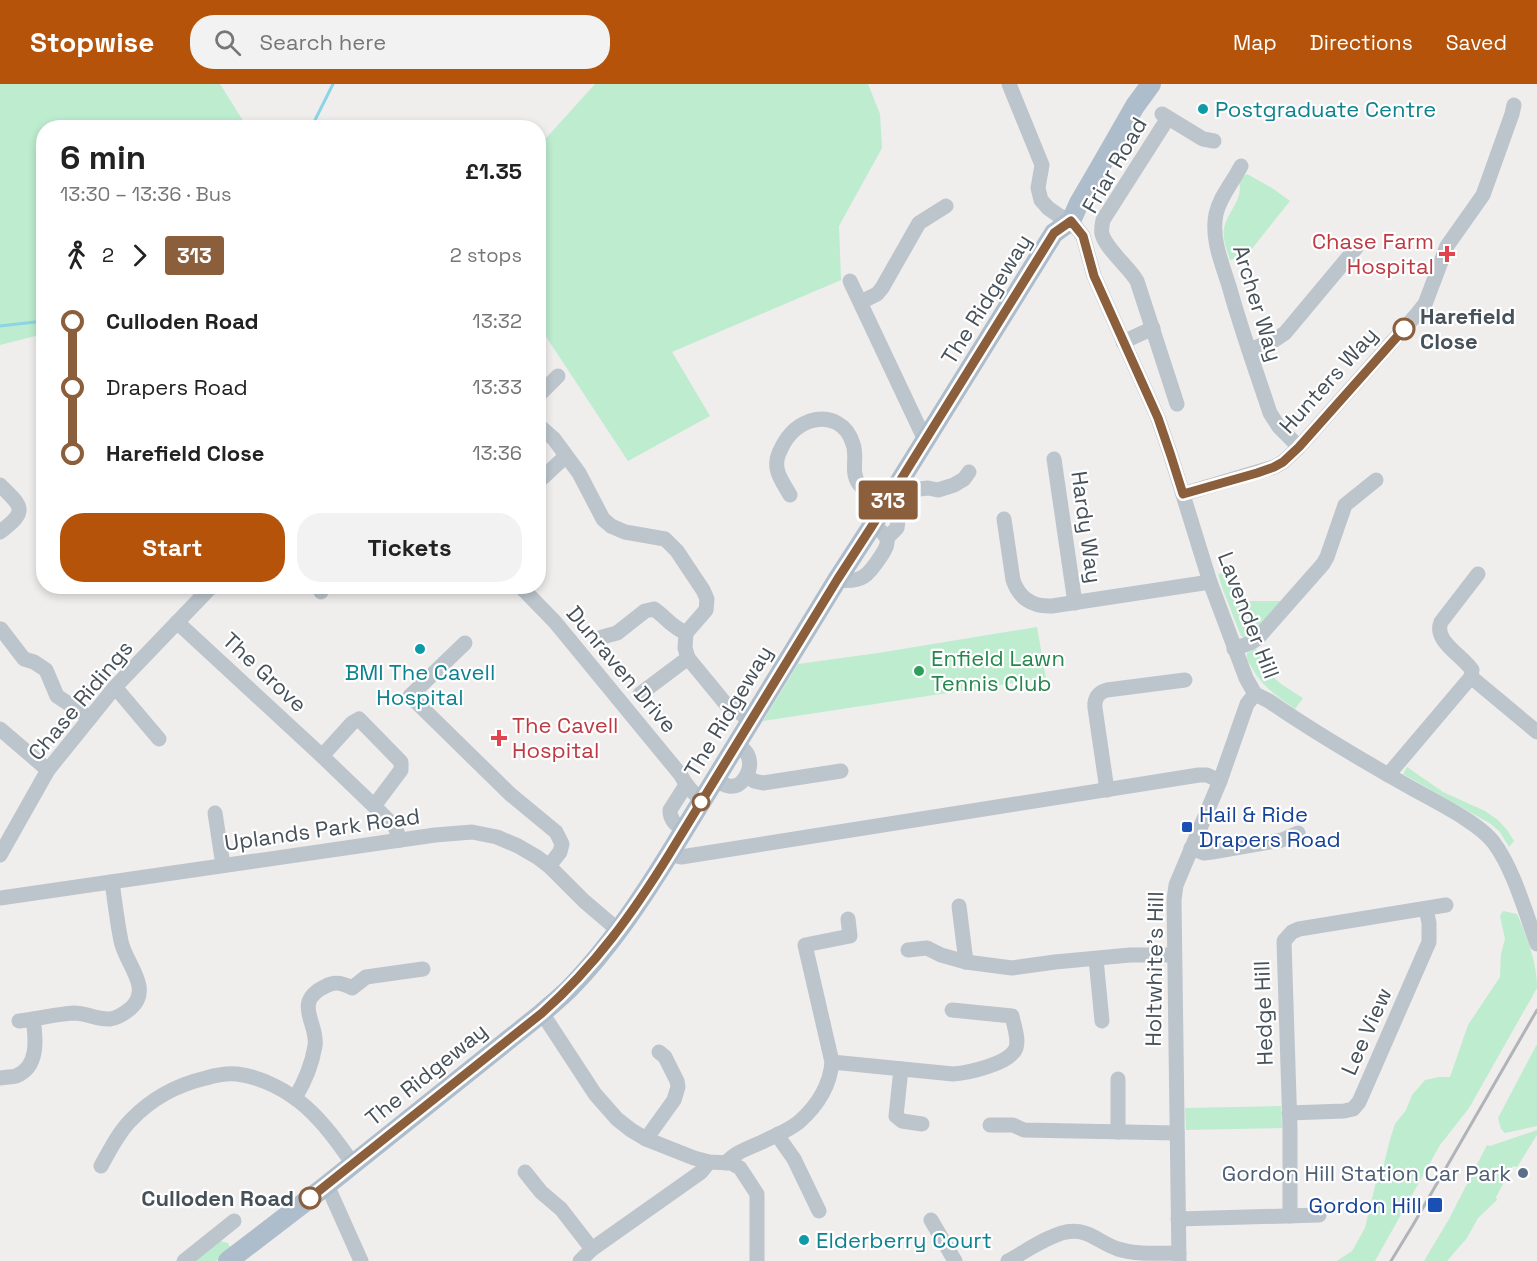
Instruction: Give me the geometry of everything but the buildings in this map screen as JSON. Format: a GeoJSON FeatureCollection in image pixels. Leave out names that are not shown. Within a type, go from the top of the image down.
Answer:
{"type":"FeatureCollection","features":[{"type":"Feature","properties":{"kind":"main road","name":"The Ridgeway"},"geometry":{"type":"LineString","coordinates":[[234,1255],[327,1185],[542,1013],[590,966],[648,888],[837,580],[879,532],[886,503],[1054,233],[1071,221],[1100,167],[1151,84]]}},
{"type":"Feature","properties":{"kind":"street"},"geometry":{"type":"LineString","coordinates":[[1009,84],[1042,165],[1038,188],[1041,200],[1058,216],[1071,221]]}},
{"type":"Feature","properties":{"kind":"street","name":"Hunters Way"},"geometry":{"type":"LineString","coordinates":[[1183,494],[1257,473],[1283,462],[1405,328],[1425,304],[1447,246],[1483,195],[1514,105]]}},
{"type":"Feature","properties":{"kind":"street","name":"Friar Road"},"geometry":{"type":"LineString","coordinates":[[1177,404],[1137,281],[1104,240],[1101,228],[1103,220],[1165,116],[1203,139],[1214,141]]}},
{"type":"Feature","properties":{"kind":"street","name":"Archer Way"},"geometry":{"type":"LineString","coordinates":[[1241,166],[1219,204],[1215,240],[1273,421],[1299,447]]}},
{"type":"Feature","properties":{"kind":"street"},"geometry":{"type":"LineString","coordinates":[[861,302],[877,294],[882,288],[919,224],[946,206]]}},
{"type":"Feature","properties":{"kind":"street","name":"Lavender Hill"},"geometry":{"type":"LineString","coordinates":[[1071,221],[1083,236],[1094,276],[1158,418],[1210,582],[1245,678],[1255,694],[1488,835],[1496,844],[1509,871],[1537,944]]}},
{"type":"Feature","properties":{"kind":"street"},"geometry":{"type":"LineString","coordinates":[[1249,350],[1273,341],[1285,333],[1356,248]]}},
{"type":"Feature","properties":{"kind":"street"},"geometry":{"type":"LineString","coordinates":[[850,281],[926,440]]}},
{"type":"Feature","properties":{"kind":"street"},"geometry":{"type":"LineString","coordinates":[[1123,342],[1153,328]]}},
{"type":"Feature","properties":{"kind":"street"},"geometry":{"type":"LineString","coordinates":[[546,388],[558,376]]}},
{"type":"Feature","properties":{"kind":"street"},"geometry":{"type":"LineString","coordinates":[[790,495],[776,470],[776,458],[783,444],[791,431],[801,424],[816,419],[828,419],[839,424],[854,444],[853,471],[860,485],[886,503]]}},
{"type":"Feature","properties":{"kind":"street"},"geometry":{"type":"LineString","coordinates":[[546,432],[554,439],[584,480],[603,519],[611,526],[625,532],[665,539],[677,550],[707,599],[706,610],[686,633],[685,648],[688,658],[724,703],[752,721]]}},
{"type":"Feature","properties":{"kind":"street"},"geometry":{"type":"LineString","coordinates":[[546,475],[566,456]]}},
{"type":"Feature","properties":{"kind":"street","name":"Hardy Way"},"geometry":{"type":"LineString","coordinates":[[1054,459],[1075,603]]}},
{"type":"Feature","properties":{"kind":"street"},"geometry":{"type":"LineString","coordinates":[[879,532],[897,528],[898,520],[914,492],[928,488],[938,490],[954,485],[964,479],[969,472]]}},
{"type":"Feature","properties":{"kind":"street"},"geometry":{"type":"LineString","coordinates":[[1234,649],[1257,639],[1323,564],[1345,505],[1376,480]]}},
{"type":"Feature","properties":{"kind":"street"},"geometry":{"type":"LineString","coordinates":[[0,485],[16,500],[19,507],[19,515],[14,522],[0,532]]}},
{"type":"Feature","properties":{"kind":"street","name":"Hardy Way"},"geometry":{"type":"LineString","coordinates":[[1004,519],[1015,588],[1020,595],[1035,605],[1044,607],[1075,603],[1210,582]]}},
{"type":"Feature","properties":{"kind":"street"},"geometry":{"type":"LineString","coordinates":[[1388,775],[1471,677],[1472,670],[1464,659],[1444,641],[1438,629],[1441,621],[1478,574]]}},
{"type":"Feature","properties":{"kind":"street","name":"Chase Ridings"},"geometry":{"type":"LineString","coordinates":[[0,855],[48,770],[115,687],[204,594]]}},
{"type":"Feature","properties":{"kind":"street","name":"Dunraven Drive"},"geometry":{"type":"LineString","coordinates":[[527,594],[555,622],[680,774],[694,795],[702,800]]}},
{"type":"Feature","properties":{"kind":"street"},"geometry":{"type":"LineString","coordinates":[[602,637],[617,633],[645,611],[654,609],[662,614],[671,626],[686,633]]}},
{"type":"Feature","properties":{"kind":"street","name":"The Grove"},"geometry":{"type":"LineString","coordinates":[[177,622],[374,806],[395,827],[400,840]]}},
{"type":"Feature","properties":{"kind":"street"},"geometry":{"type":"LineString","coordinates":[[1,629],[24,659],[46,670],[57,696],[90,718]]}},
{"type":"Feature","properties":{"kind":"street"},"geometry":{"type":"LineString","coordinates":[[465,643],[410,696],[510,794],[556,832],[562,844],[560,852],[549,866]]}},
{"type":"Feature","properties":{"kind":"street"},"geometry":{"type":"LineString","coordinates":[[640,694],[688,658]]}},
{"type":"Feature","properties":{"kind":"street"},"geometry":{"type":"LineString","coordinates":[[1471,677],[1537,732]]}},
{"type":"Feature","properties":{"kind":"street"},"geometry":{"type":"LineString","coordinates":[[1107,790],[1095,708],[1098,695],[1107,690],[1185,680]]}},
{"type":"Feature","properties":{"kind":"street"},"geometry":{"type":"LineString","coordinates":[[115,687],[159,739]]}},
{"type":"Feature","properties":{"kind":"street","name":"Holtwhite's Hill"},"geometry":{"type":"LineString","coordinates":[[1179,1257],[1174,955],[1176,885],[1220,781],[1247,704],[1255,694]]}},
{"type":"Feature","properties":{"kind":"street"},"geometry":{"type":"LineString","coordinates":[[322,756],[352,723],[359,719],[402,762],[401,770],[374,806]]}},
{"type":"Feature","properties":{"kind":"street"},"geometry":{"type":"LineString","coordinates":[[0,729],[48,770]]}},
{"type":"Feature","properties":{"kind":"street"},"geometry":{"type":"LineString","coordinates":[[716,780],[728,786],[734,786],[747,776],[749,758],[737,744]]}},
{"type":"Feature","properties":{"kind":"street"},"geometry":{"type":"LineString","coordinates":[[747,776],[763,783],[841,771]]}},
{"type":"Feature","properties":{"kind":"street"},"geometry":{"type":"LineString","coordinates":[[670,853],[681,857],[1199,775],[1220,781]]}},
{"type":"Feature","properties":{"kind":"street"},"geometry":{"type":"LineString","coordinates":[[684,830],[675,825],[670,810],[686,785]]}},
{"type":"Feature","properties":{"kind":"street"},"geometry":{"type":"LineString","coordinates":[[215,813],[223,865]]}},
{"type":"Feature","properties":{"kind":"street","name":"Uplands Park Road"},"geometry":{"type":"LineString","coordinates":[[0,898],[435,835],[472,832],[497,837],[537,857],[618,930]]}},
{"type":"Feature","properties":{"kind":"street"},"geometry":{"type":"LineString","coordinates":[[1191,848],[1204,853],[1212,852],[1282,840],[1298,833]]}},
{"type":"Feature","properties":{"kind":"street"},"geometry":{"type":"LineString","coordinates":[[1,1078],[15,1076],[31,1063],[36,1044],[26,1020],[74,1013],[111,1019],[119,1017],[136,1003],[139,983],[121,943],[112,882]]}},
{"type":"Feature","properties":{"kind":"street","name":"Hedge Hill"},"geometry":{"type":"LineString","coordinates":[[1290,1216],[1284,941],[1292,932],[1299,929],[1446,905]]}},
{"type":"Feature","properties":{"kind":"street"},"geometry":{"type":"LineString","coordinates":[[959,906],[966,962]]}},
{"type":"Feature","properties":{"kind":"street","name":"Lee View"},"geometry":{"type":"LineString","coordinates":[[1289,1113],[1344,1111],[1353,1109],[1359,1101],[1429,942],[1426,909]]}},
{"type":"Feature","properties":{"kind":"street"},"geometry":{"type":"LineString","coordinates":[[726,1162],[734,1155],[799,1122],[826,1088],[831,1076],[832,1062],[805,945],[850,936],[848,919]]}},
{"type":"Feature","properties":{"kind":"street"},"geometry":{"type":"LineString","coordinates":[[908,950],[927,948],[941,955],[966,962],[1012,968],[1130,956],[1174,955]]}},
{"type":"Feature","properties":{"kind":"street"},"geometry":{"type":"LineString","coordinates":[[1096,959],[1102,1021]]}},
{"type":"Feature","properties":{"kind":"street"},"geometry":{"type":"LineString","coordinates":[[295,1098],[315,1047],[315,1033],[308,1010],[309,1002],[317,991],[330,984],[345,984],[352,988],[366,977],[423,969]]}},
{"type":"Feature","properties":{"kind":"street"},"geometry":{"type":"LineString","coordinates":[[832,1062],[953,1074],[975,1071],[1007,1058],[1014,1052],[1017,1043],[1012,1016],[952,1010]]}},
{"type":"Feature","properties":{"kind":"street"},"geometry":{"type":"LineString","coordinates":[[542,1013],[595,1094],[617,1119],[631,1130],[646,1139],[694,1158],[709,1162],[731,1163],[740,1168],[757,1194],[757,1261]]}},
{"type":"Feature","properties":{"kind":"street"},"geometry":{"type":"LineString","coordinates":[[646,1139],[674,1100],[678,1087],[671,1068],[659,1052]]}},
{"type":"Feature","properties":{"kind":"street"},"geometry":{"type":"LineString","coordinates":[[901,1069],[896,1116],[902,1121],[922,1124]]}},
{"type":"Feature","properties":{"kind":"street"},"geometry":{"type":"LineString","coordinates":[[101,1166],[129,1121],[156,1098],[182,1084],[216,1075],[237,1074],[261,1080],[295,1098],[317,1118],[353,1164]]}},
{"type":"Feature","properties":{"kind":"street"},"geometry":{"type":"LineString","coordinates":[[1118,1079],[1118,1132]]}},
{"type":"Feature","properties":{"kind":"street"},"geometry":{"type":"LineString","coordinates":[[990,1125],[1013,1125],[1024,1130],[1177,1133]]}},
{"type":"Feature","properties":{"kind":"street"},"geometry":{"type":"LineString","coordinates":[[778,1134],[794,1159],[819,1211]]}},
{"type":"Feature","properties":{"kind":"street"},"geometry":{"type":"LineString","coordinates":[[580,1261],[592,1249],[701,1172],[709,1162]]}},
{"type":"Feature","properties":{"kind":"street"},"geometry":{"type":"LineString","coordinates":[[525,1172],[541,1192],[561,1209],[592,1249]]}},
{"type":"Feature","properties":{"kind":"street"},"geometry":{"type":"LineString","coordinates":[[327,1185],[361,1261]]}},
{"type":"Feature","properties":{"kind":"street"},"geometry":{"type":"LineString","coordinates":[[1178,1219],[1319,1215]]}},
{"type":"Feature","properties":{"kind":"street"},"geometry":{"type":"LineString","coordinates":[[931,1220],[955,1261]]}},
{"type":"Feature","properties":{"kind":"street"},"geometry":{"type":"LineString","coordinates":[[184,1261],[229,1226],[234,1255]]}},
{"type":"Feature","properties":{"kind":"street"},"geometry":{"type":"LineString","coordinates":[[1008,1261],[1054,1236],[1074,1232],[1089,1234],[1116,1249],[1179,1257]]}},
{"type":"Feature","properties":{"kind":"green space"},"geometry":{"type":"Polygon","coordinates":[[[0,84],[220,84],[243,120],[36,120],[36,336],[0,345],[0,84]]]}},
{"type":"Feature","properties":{"kind":"green space"},"geometry":{"type":"Polygon","coordinates":[[[595,84],[868,84],[880,114],[882,148],[839,226],[841,280],[672,352],[710,416],[628,461],[546,337],[546,138],[595,84]]]}},
{"type":"Feature","properties":{"kind":"green space"},"geometry":{"type":"Polygon","coordinates":[[[1247,174],[1290,201],[1247,255],[1230,260],[1224,240],[1224,228],[1240,192],[1238,180],[1247,174]]]}},
{"type":"Feature","properties":{"kind":"green space"},"geometry":{"type":"Polygon","coordinates":[[[1227,572],[1251,636],[1246,638],[1241,636],[1218,574],[1227,572]]]}},
{"type":"Feature","properties":{"kind":"green space"},"geometry":{"type":"Polygon","coordinates":[[[1241,601],[1285,601],[1255,636],[1241,601]]]}},
{"type":"Feature","properties":{"kind":"green space","name":"Enfield Lawn Tennis Club"},"geometry":{"type":"Polygon","coordinates":[[[1037,627],[1046,678],[763,721],[798,664],[1037,627]]]}},
{"type":"Feature","properties":{"kind":"green space"},"geometry":{"type":"Polygon","coordinates":[[[1256,648],[1269,673],[1303,698],[1295,709],[1270,690],[1255,673],[1247,653],[1256,648]]]}},
{"type":"Feature","properties":{"kind":"green space"},"geometry":{"type":"Polygon","coordinates":[[[1407,767],[1443,792],[1485,811],[1498,820],[1514,841],[1509,847],[1500,832],[1491,824],[1403,774],[1407,767]]]}},
{"type":"Feature","properties":{"kind":"green space"},"geometry":{"type":"Polygon","coordinates":[[[1503,911],[1517,914],[1533,959],[1537,988],[1469,1108],[1440,1145],[1375,1261],[1337,1261],[1352,1251],[1365,1228],[1375,1186],[1384,1164],[1395,1124],[1406,1110],[1412,1095],[1425,1080],[1450,1077],[1468,1025],[1500,977],[1501,954],[1505,939],[1500,916],[1503,911]]]}},
{"type":"Feature","properties":{"kind":"green space"},"geometry":{"type":"Polygon","coordinates":[[[1537,1044],[1537,1126],[1505,1133],[1501,1129],[1498,1118],[1537,1044]]]}},
{"type":"Feature","properties":{"kind":"green space"},"geometry":{"type":"Polygon","coordinates":[[[1281,1106],[1282,1128],[1186,1130],[1185,1108],[1281,1106]]]}},
{"type":"Feature","properties":{"kind":"green space"},"geometry":{"type":"Polygon","coordinates":[[[1537,1130],[1537,1135],[1517,1167],[1513,1166],[1496,1197],[1497,1200],[1478,1218],[1467,1238],[1447,1261],[1424,1261],[1449,1219],[1487,1145],[1490,1146],[1537,1130]]]}},
{"type":"Feature","properties":{"kind":"green space"},"geometry":{"type":"Polygon","coordinates":[[[220,1241],[228,1243],[231,1249],[216,1261],[192,1261],[220,1241]]]}},
{"type":"Feature","properties":{"kind":"waterway"},"geometry":{"type":"LineString","coordinates":[[315,120],[333,84]]}},
{"type":"Feature","properties":{"kind":"waterway"},"geometry":{"type":"LineString","coordinates":[[0,326],[36,322]]}},
{"type":"Feature","properties":{"kind":"railway"},"geometry":{"type":"LineString","coordinates":[[1391,1261],[1537,1010]]}},
{"type":"Feature","properties":{"kind":"bus line","name":"313"},"geometry":{"type":"LineString","coordinates":[[310,1198],[542,1013],[590,966],[618,930],[670,853],[1054,233],[1071,221],[1083,236],[1094,276],[1158,418],[1183,494],[1257,473],[1283,462],[1292,455],[1404,329]]}},
{"type":"Feature","properties":{"kind":"place","name":"Postgraduate Centre"},"geometry":{"type":"Point","coordinates":[1203,109]}},
{"type":"Feature","properties":{"kind":"place","name":"Chase Farm Hospital"},"geometry":{"type":"Point","coordinates":[1447,254]}},
{"type":"Feature","properties":{"kind":"place","name":"Harefield Close"},"geometry":{"type":"Point","coordinates":[1404,329]}},
{"type":"Feature","properties":{"kind":"place","name":"BMI The Cavell Hospital"},"geometry":{"type":"Point","coordinates":[420,649]}},
{"type":"Feature","properties":{"kind":"place","name":"Enfield Lawn Tennis Club"},"geometry":{"type":"Point","coordinates":[919,671]}},
{"type":"Feature","properties":{"kind":"place","name":"The Cavell Hospital"},"geometry":{"type":"Point","coordinates":[499,738]}},
{"type":"Feature","properties":{"kind":"place","name":"Hail & Ride Drapers Road"},"geometry":{"type":"Point","coordinates":[1187,827]}},
{"type":"Feature","properties":{"kind":"place","name":"Gordon Hill Station Car Park"},"geometry":{"type":"Point","coordinates":[1523,1173]}},
{"type":"Feature","properties":{"kind":"place","name":"Culloden Road"},"geometry":{"type":"Point","coordinates":[310,1198]}},
{"type":"Feature","properties":{"kind":"place","name":"Gordon Hill"},"geometry":{"type":"Point","coordinates":[1435,1205]}},
{"type":"Feature","properties":{"kind":"place","name":"Elderberry Court"},"geometry":{"type":"Point","coordinates":[804,1240]}}]}
